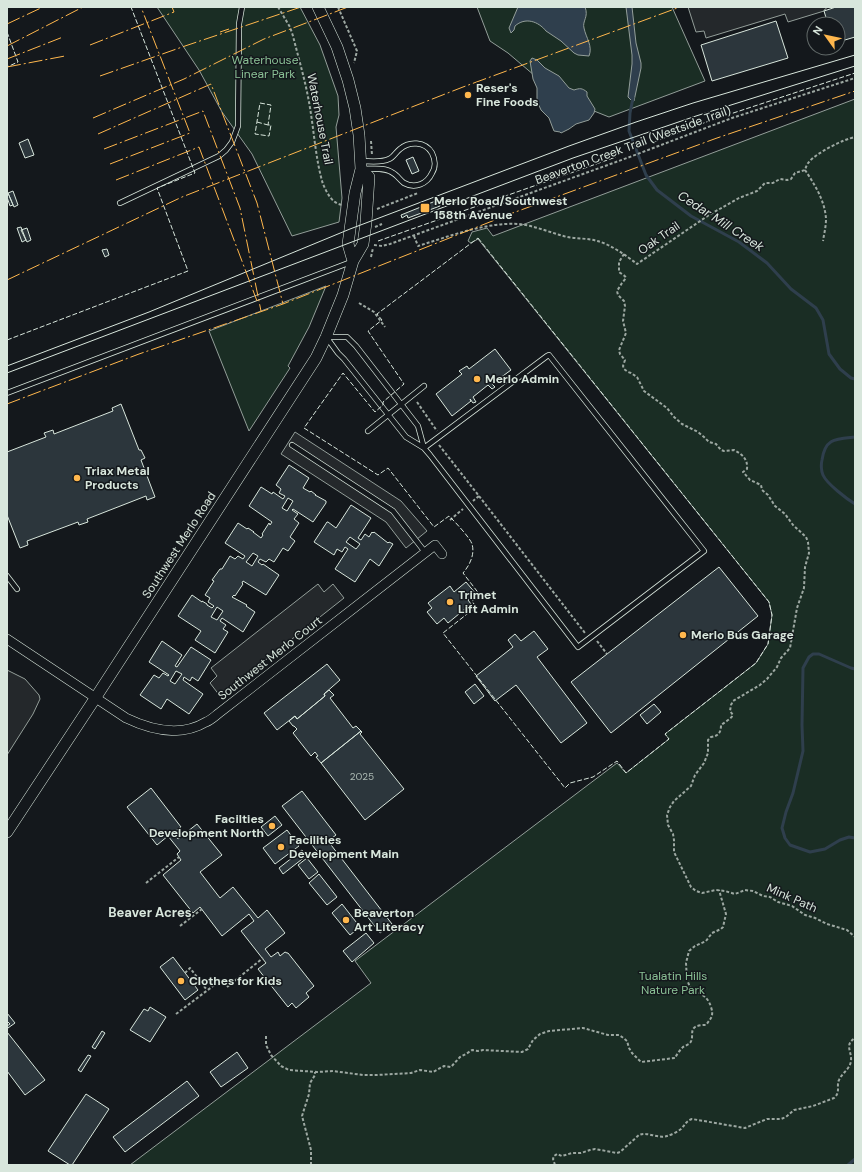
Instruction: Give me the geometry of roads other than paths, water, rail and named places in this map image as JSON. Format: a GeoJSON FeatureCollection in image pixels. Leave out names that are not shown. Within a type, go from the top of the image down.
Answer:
{"type":"FeatureCollection","features":[{"type":"Feature","properties":{"kind":"street","name":"Southwest Merlo Road"},"geometry":{"type":"LineString","coordinates":[[7,832],[96,698],[316,358],[343,295],[353,261],[363,244],[369,176],[361,165],[359,134],[355,108],[348,80],[337,47],[318,7]]}},
{"type":"Feature","properties":{"kind":"street"},"geometry":{"type":"LineString","coordinates":[[426,552],[435,545],[442,554]]}},
{"type":"Feature","properties":{"kind":"street","name":"Southwest Merlo Court"},"geometry":{"type":"LineString","coordinates":[[7,639],[126,718],[146,726],[164,730],[193,728],[206,722],[426,552]]}},
{"type":"Feature","properties":{"kind":"lane"},"geometry":{"type":"LineString","coordinates":[[120,203],[219,156],[232,142],[238,126],[239,24],[242,7]]}},
{"type":"Feature","properties":{"kind":"lane"},"geometry":{"type":"LineString","coordinates":[[414,143],[427,147],[432,152],[435,166],[429,178],[418,186],[404,183],[393,172],[361,165],[390,159],[400,148],[414,143]]}},
{"type":"Feature","properties":{"kind":"lane"},"geometry":{"type":"LineString","coordinates":[[7,393],[353,261]]}},
{"type":"Feature","properties":{"kind":"lane"},"geometry":{"type":"LineString","coordinates":[[326,337],[347,337],[356,346],[418,426],[424,448]]}},
{"type":"Feature","properties":{"kind":"lane"},"geometry":{"type":"LineString","coordinates":[[326,337],[406,437],[424,448],[578,647],[704,551],[549,355],[424,448]]}},
{"type":"Feature","properties":{"kind":"lane"},"geometry":{"type":"LineString","coordinates":[[368,431],[424,386]]}},
{"type":"Feature","properties":{"kind":"lane"},"geometry":{"type":"LineString","coordinates":[[292,445],[394,511],[426,552]]}},
{"type":"Feature","properties":{"kind":"lane"},"geometry":{"type":"LineString","coordinates":[[7,576],[17,590]]}},
{"type":"Feature","properties":{"kind":"water"},"geometry":{"type":"Polygon","coordinates":[[[518,7],[585,7],[586,14],[584,25],[590,45],[589,56],[574,53],[561,41],[531,21],[519,23],[515,26],[511,33],[509,28],[518,7]]]}},
{"type":"Feature","properties":{"kind":"water"},"geometry":{"type":"Polygon","coordinates":[[[626,7],[632,7],[636,43],[641,63],[634,101],[628,97],[632,55],[626,7]]]}},
{"type":"Feature","properties":{"kind":"water"},"geometry":{"type":"Polygon","coordinates":[[[532,58],[559,76],[569,88],[574,90],[581,89],[587,92],[587,96],[595,109],[589,120],[576,124],[561,133],[554,131],[549,118],[541,110],[537,101],[537,88],[533,79],[530,61],[532,58]]]}},
{"type":"Feature","properties":{"kind":"waterway","name":"Cedar Mill Creek"},"geometry":{"type":"LineString","coordinates":[[633,98],[629,131],[646,175],[657,190],[691,216],[739,242],[767,263],[791,289],[816,308],[823,320],[829,354],[840,369],[851,378],[855,379]]}},
{"type":"Feature","properties":{"kind":"waterway","name":"Cedar Mill Creek"},"geometry":{"type":"LineString","coordinates":[[855,437],[842,438],[832,441],[826,447],[821,465],[825,479],[842,495],[855,504]]}},
{"type":"Feature","properties":{"kind":"waterway","name":"Cedar Mill Creek"},"geometry":{"type":"LineString","coordinates":[[855,669],[819,654],[813,654],[809,657],[803,668],[803,751],[793,793],[782,828],[785,838],[790,845],[810,852],[825,849],[840,840],[849,837],[855,838]]}},
{"type":"Feature","properties":{"kind":"waterway","name":"Cedar Mill Creek"},"geometry":{"type":"LineString","coordinates":[[848,1165],[855,1159]]}},
{"type":"Feature","properties":{"kind":"tram line"},"geometry":{"type":"LineString","coordinates":[[7,366],[149,312],[350,229],[569,146],[693,103],[855,55]]}},
{"type":"Feature","properties":{"kind":"tram line"},"geometry":{"type":"LineString","coordinates":[[7,373],[573,158],[696,116],[855,66]]}},
{"type":"Feature","properties":{"kind":"place","name":"Reser's Fine Foods"},"geometry":{"type":"Point","coordinates":[468,95]}},
{"type":"Feature","properties":{"kind":"place","name":"Merlo Road/Southwest 158th Avenue"},"geometry":{"type":"Point","coordinates":[425,208]}},
{"type":"Feature","properties":{"kind":"place","name":"Merlo Admin"},"geometry":{"type":"Point","coordinates":[477,379]}},
{"type":"Feature","properties":{"kind":"place","name":"Triax Metal Products"},"geometry":{"type":"Point","coordinates":[77,478]}},
{"type":"Feature","properties":{"kind":"place","name":"Trimet Lift Admin"},"geometry":{"type":"Point","coordinates":[450,602]}},
{"type":"Feature","properties":{"kind":"place","name":"Merlo Bus Garage"},"geometry":{"type":"Point","coordinates":[683,635]}},
{"type":"Feature","properties":{"kind":"place","name":"Facilties Development North"},"geometry":{"type":"Point","coordinates":[272,826]}},
{"type":"Feature","properties":{"kind":"place","name":"Facilities Development Main"},"geometry":{"type":"Point","coordinates":[281,847]}},
{"type":"Feature","properties":{"kind":"place","name":"Beaverton Art Literacy"},"geometry":{"type":"Point","coordinates":[346,920]}},
{"type":"Feature","properties":{"kind":"place","name":"Clothes for Kids"},"geometry":{"type":"Point","coordinates":[181,981]}},
{"type":"Feature","properties":{"kind":"district","name":"Beaver Acres"},"geometry":{"type":"Point","coordinates":[150,912]}},
{"type":"Feature","properties":{"kind":"park label","name":"Waterhouse Linear Park"},"geometry":{"type":"Point","coordinates":[265,67]}},
{"type":"Feature","properties":{"kind":"park label","name":"Tualatin Hills Nature Park"},"geometry":{"type":"Point","coordinates":[673,983]}}]}
